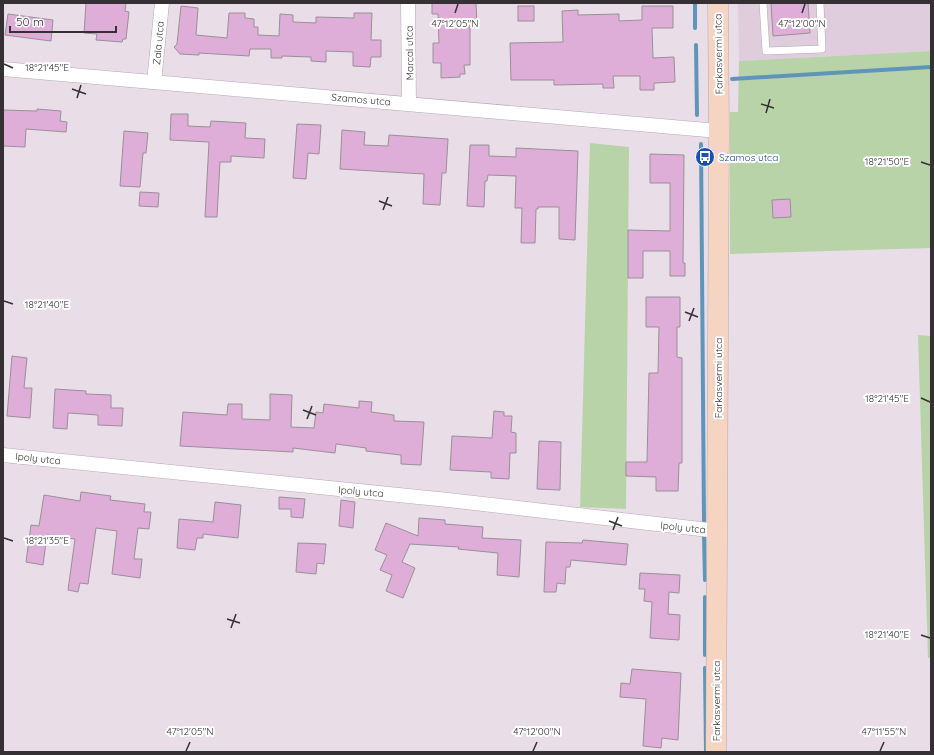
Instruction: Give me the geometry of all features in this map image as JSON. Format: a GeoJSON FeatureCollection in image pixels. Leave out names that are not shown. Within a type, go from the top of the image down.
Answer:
{"type":"FeatureCollection","features":[{"type":"Feature","properties":{"kind":"street","name":"Zala utca"},"geometry":{"type":"LineString","coordinates":[[154,82],[162,3]]}},
{"type":"Feature","properties":{"kind":"street","name":"Marcal utca"},"geometry":{"type":"LineString","coordinates":[[408,3],[409,103]]}},
{"type":"Feature","properties":{"kind":"street","name":"Farkasvermi utca"},"geometry":{"type":"LineString","coordinates":[[716,752],[718,531],[718,3]]}},
{"type":"Feature","properties":{"kind":"street","name":"Szamos utca"},"geometry":{"type":"LineString","coordinates":[[3,69],[719,131]]}},
{"type":"Feature","properties":{"kind":"street","name":"Ipoly utca"},"geometry":{"type":"LineString","coordinates":[[3,454],[448,500],[718,531]]}},
{"type":"Feature","properties":{"kind":"lane"},"geometry":{"type":"LineString","coordinates":[[763,3],[766,51],[822,49],[820,3]]}},
{"type":"Feature","properties":{"kind":"shaded area"},"geometry":{"type":"Polygon","coordinates":[[[738,3],[931,3],[931,51],[739,61],[738,3]]]}},
{"type":"Feature","properties":{"kind":"green space"},"geometry":{"type":"Polygon","coordinates":[[[931,51],[931,248],[730,254],[730,112],[738,112],[739,61],[931,51]]]}},
{"type":"Feature","properties":{"kind":"green space"},"geometry":{"type":"Polygon","coordinates":[[[590,143],[629,147],[626,509],[580,507],[590,143]]]}},
{"type":"Feature","properties":{"kind":"green space"},"geometry":{"type":"Polygon","coordinates":[[[918,335],[931,336],[931,658],[928,658],[918,335]]]}},
{"type":"Feature","properties":{"kind":"building"},"geometry":{"type":"Polygon","coordinates":[[[86,3],[126,3],[125,11],[129,12],[126,39],[123,39],[122,42],[96,40],[97,34],[84,33],[86,3]]]}},
{"type":"Feature","properties":{"kind":"building"},"geometry":{"type":"Polygon","coordinates":[[[432,3],[476,3],[477,25],[470,25],[470,65],[464,65],[465,74],[460,74],[460,77],[441,78],[441,63],[433,63],[433,43],[439,43],[438,14],[432,14],[432,3]]]}},
{"type":"Feature","properties":{"kind":"building"},"geometry":{"type":"Polygon","coordinates":[[[771,3],[808,3],[810,33],[773,36],[771,3]]]}},
{"type":"Feature","properties":{"kind":"building"},"geometry":{"type":"Polygon","coordinates":[[[181,6],[198,8],[196,35],[227,38],[229,13],[245,13],[245,18],[254,19],[254,27],[258,27],[258,35],[279,36],[280,14],[293,15],[293,22],[316,23],[316,17],[354,18],[354,13],[372,13],[371,40],[381,40],[381,57],[371,57],[370,67],[353,66],[353,52],[326,51],[326,62],[311,61],[311,57],[282,56],[282,58],[271,58],[271,49],[250,49],[249,56],[199,53],[199,55],[180,54],[174,47],[177,44],[181,6]]]}},
{"type":"Feature","properties":{"kind":"building"},"geometry":{"type":"Polygon","coordinates":[[[518,6],[534,6],[534,21],[518,21],[518,6]]]}},
{"type":"Feature","properties":{"kind":"building"},"geometry":{"type":"Polygon","coordinates":[[[642,6],[673,6],[673,28],[652,28],[653,58],[674,57],[675,82],[654,83],[654,90],[640,90],[640,76],[613,76],[614,88],[603,88],[603,84],[554,85],[554,80],[511,80],[510,43],[563,42],[562,11],[578,10],[578,15],[619,14],[619,21],[642,20],[642,6]]]}},
{"type":"Feature","properties":{"kind":"building"},"geometry":{"type":"Polygon","coordinates":[[[8,14],[53,20],[51,41],[5,35],[8,14]]]}},
{"type":"Feature","properties":{"kind":"building"},"geometry":{"type":"Polygon","coordinates":[[[37,109],[61,111],[60,121],[67,122],[66,132],[26,129],[25,147],[3,146],[3,110],[37,111],[37,109]]]}},
{"type":"Feature","properties":{"kind":"building"},"geometry":{"type":"Polygon","coordinates":[[[171,114],[188,114],[188,126],[210,127],[211,121],[246,123],[245,138],[265,139],[264,158],[231,156],[231,162],[220,162],[217,217],[205,217],[209,142],[170,140],[171,114]]]}},
{"type":"Feature","properties":{"kind":"building"},"geometry":{"type":"Polygon","coordinates":[[[297,124],[321,125],[319,154],[308,153],[306,179],[293,178],[297,124]]]}},
{"type":"Feature","properties":{"kind":"building"},"geometry":{"type":"Polygon","coordinates":[[[342,130],[365,132],[364,145],[388,146],[389,135],[448,139],[446,173],[442,173],[440,205],[423,204],[424,174],[340,169],[342,130]]]}},
{"type":"Feature","properties":{"kind":"building"},"geometry":{"type":"Polygon","coordinates":[[[124,131],[148,133],[146,153],[143,153],[140,187],[120,186],[124,131]]]}},
{"type":"Feature","properties":{"kind":"building"},"geometry":{"type":"Polygon","coordinates":[[[470,145],[489,145],[489,156],[516,157],[516,148],[578,151],[575,240],[559,239],[559,207],[538,207],[538,209],[536,209],[535,243],[521,243],[522,208],[515,208],[516,176],[488,175],[487,181],[485,181],[484,207],[467,206],[470,145]]]}},
{"type":"Feature","properties":{"kind":"building"},"geometry":{"type":"Polygon","coordinates":[[[650,154],[684,155],[683,263],[685,263],[685,276],[670,276],[670,251],[643,251],[643,278],[628,278],[628,230],[670,231],[670,183],[650,183],[650,154]]]}},
{"type":"Feature","properties":{"kind":"building"},"geometry":{"type":"Polygon","coordinates":[[[140,192],[159,193],[158,207],[139,206],[140,192]]]}},
{"type":"Feature","properties":{"kind":"building"},"geometry":{"type":"Polygon","coordinates":[[[790,199],[791,217],[773,218],[772,200],[790,199]]]}},
{"type":"Feature","properties":{"kind":"building"},"geometry":{"type":"Polygon","coordinates":[[[646,297],[680,297],[680,327],[677,327],[677,357],[682,358],[682,463],[679,463],[678,491],[656,491],[656,477],[626,476],[626,462],[647,462],[649,373],[658,373],[659,327],[646,327],[646,297]]]}},
{"type":"Feature","properties":{"kind":"building"},"geometry":{"type":"Polygon","coordinates":[[[12,356],[27,358],[24,388],[32,388],[30,418],[7,416],[12,356]]]}},
{"type":"Feature","properties":{"kind":"building"},"geometry":{"type":"Polygon","coordinates":[[[55,389],[86,391],[86,394],[111,395],[111,408],[123,408],[122,426],[98,425],[98,415],[68,413],[67,429],[53,428],[55,389]]]}},
{"type":"Feature","properties":{"kind":"building"},"geometry":{"type":"Polygon","coordinates":[[[270,394],[292,395],[291,427],[314,428],[316,412],[323,413],[324,404],[359,408],[359,401],[372,402],[371,412],[394,415],[394,421],[424,422],[421,465],[401,464],[401,455],[366,451],[366,448],[336,444],[335,453],[293,448],[293,452],[180,446],[183,412],[227,415],[228,404],[242,404],[242,419],[270,420],[270,394]]]}},
{"type":"Feature","properties":{"kind":"building"},"geometry":{"type":"Polygon","coordinates":[[[494,411],[504,412],[504,416],[512,416],[511,432],[516,433],[516,453],[510,453],[509,479],[491,478],[491,472],[450,470],[452,436],[492,438],[494,411]]]}},
{"type":"Feature","properties":{"kind":"building"},"geometry":{"type":"Polygon","coordinates":[[[539,441],[561,442],[560,490],[537,489],[539,441]]]}},
{"type":"Feature","properties":{"kind":"building"},"geometry":{"type":"Polygon","coordinates":[[[81,492],[111,496],[110,500],[145,504],[144,512],[151,512],[149,529],[138,528],[134,559],[142,559],[140,578],[112,574],[117,531],[96,528],[88,584],[80,583],[78,592],[68,590],[75,539],[47,535],[43,565],[26,562],[31,525],[39,526],[44,495],[80,501],[81,492]]]}},
{"type":"Feature","properties":{"kind":"building"},"geometry":{"type":"Polygon","coordinates":[[[279,497],[305,499],[303,518],[291,517],[291,509],[279,509],[279,497]]]}},
{"type":"Feature","properties":{"kind":"building"},"geometry":{"type":"Polygon","coordinates":[[[341,500],[355,502],[353,528],[339,526],[341,500]]]}},
{"type":"Feature","properties":{"kind":"building"},"geometry":{"type":"Polygon","coordinates":[[[215,502],[241,505],[238,538],[203,534],[203,538],[197,538],[195,550],[177,548],[179,519],[213,522],[215,502]]]}},
{"type":"Feature","properties":{"kind":"building"},"geometry":{"type":"Polygon","coordinates":[[[419,518],[445,520],[445,524],[483,527],[482,538],[521,540],[519,577],[497,575],[498,553],[458,549],[459,547],[410,544],[402,562],[415,568],[403,598],[386,591],[392,575],[380,570],[387,555],[375,550],[386,523],[418,536],[419,518]]]}},
{"type":"Feature","properties":{"kind":"building"},"geometry":{"type":"Polygon","coordinates":[[[583,540],[628,544],[626,565],[571,560],[570,567],[566,567],[565,584],[557,583],[556,592],[544,592],[546,542],[582,543],[583,540]]]}},
{"type":"Feature","properties":{"kind":"building"},"geometry":{"type":"Polygon","coordinates":[[[298,543],[326,544],[324,564],[317,563],[316,574],[296,572],[298,543]]]}},
{"type":"Feature","properties":{"kind":"building"},"geometry":{"type":"Polygon","coordinates":[[[640,573],[680,575],[679,593],[669,592],[668,614],[680,615],[679,640],[650,638],[652,602],[644,601],[645,589],[639,589],[640,573]]]}},
{"type":"Feature","properties":{"kind":"building"},"geometry":{"type":"Polygon","coordinates":[[[632,669],[681,673],[678,740],[662,738],[661,748],[643,746],[646,699],[620,697],[621,683],[630,684],[632,669]]]}},
{"type":"Feature","properties":{"kind":"waterway"},"geometry":{"type":"LineString","coordinates":[[695,3],[695,28]]}},
{"type":"Feature","properties":{"kind":"waterway"},"geometry":{"type":"LineString","coordinates":[[696,45],[697,115]]}},
{"type":"Feature","properties":{"kind":"waterway"},"geometry":{"type":"LineString","coordinates":[[732,79],[931,67]]}},
{"type":"Feature","properties":{"kind":"waterway"},"geometry":{"type":"LineString","coordinates":[[701,144],[704,521]]}},
{"type":"Feature","properties":{"kind":"waterway"},"geometry":{"type":"LineString","coordinates":[[704,536],[705,580]]}},
{"type":"Feature","properties":{"kind":"waterway"},"geometry":{"type":"LineString","coordinates":[[705,597],[705,655]]}},
{"type":"Feature","properties":{"kind":"waterway"},"geometry":{"type":"LineString","coordinates":[[705,668],[706,752]]}},
{"type":"Feature","properties":{"kind":"place","name":"Szamos utca"},"geometry":{"type":"Point","coordinates":[705,157]}}]}
